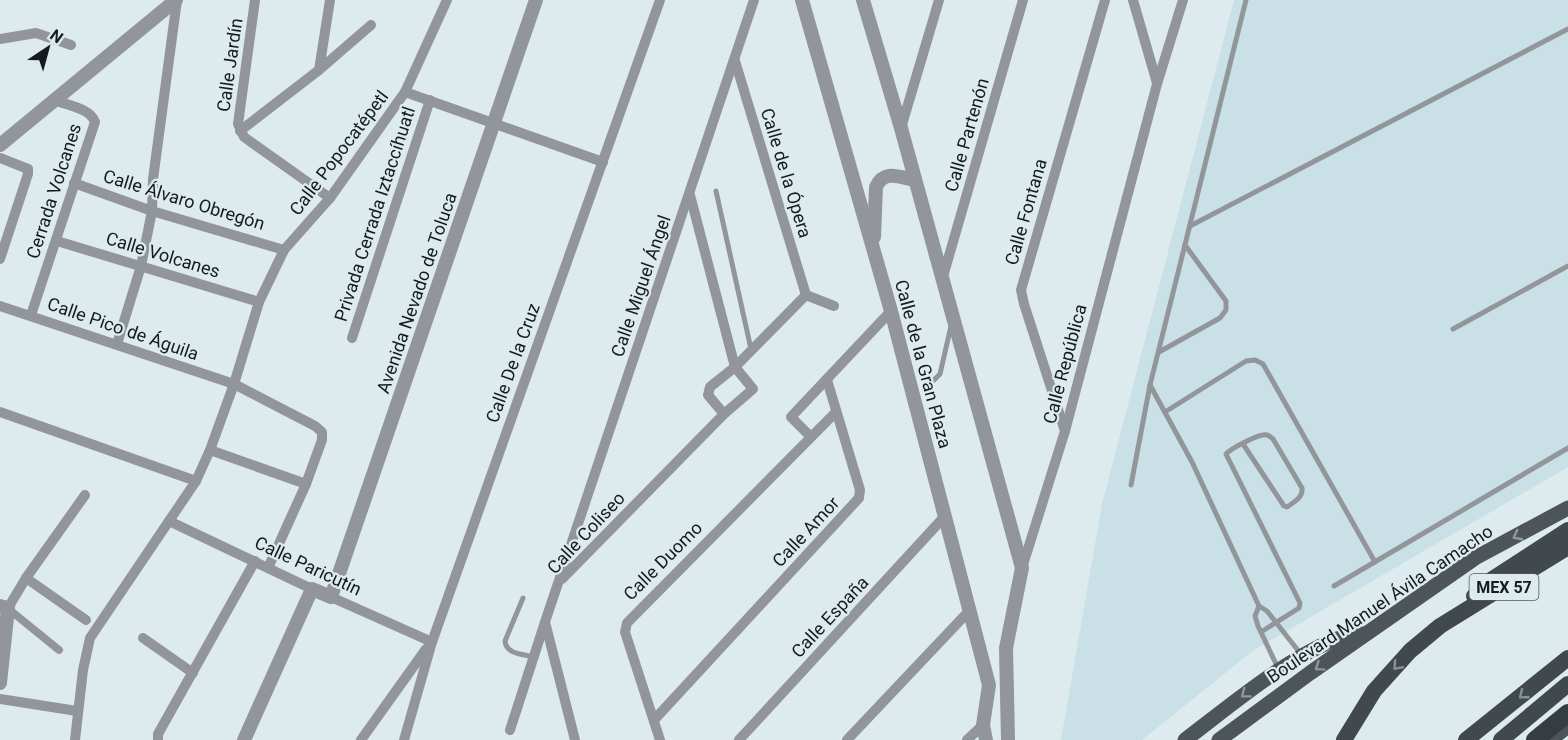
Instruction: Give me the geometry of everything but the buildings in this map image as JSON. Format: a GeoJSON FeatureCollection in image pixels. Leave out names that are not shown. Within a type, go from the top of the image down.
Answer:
{"type":"FeatureCollection","features":[{"type":"Feature","properties":{"kind":"highway"},"geometry":{"type":"LineString","coordinates":[[1440,626],[1491,580],[1568,530]]}},
{"type":"Feature","properties":{"kind":"highway","name":"MEX 57"},"geometry":{"type":"LineString","coordinates":[[1344,740],[1374,691],[1410,651],[1440,626],[1568,547]]}},
{"type":"Feature","properties":{"kind":"highway"},"geometry":{"type":"LineString","coordinates":[[1466,740],[1568,658]]}},
{"type":"Feature","properties":{"kind":"highway"},"geometry":{"type":"LineString","coordinates":[[1502,740],[1568,684]]}},
{"type":"Feature","properties":{"kind":"highway"},"geometry":{"type":"LineString","coordinates":[[1534,740],[1568,713]]}},
{"type":"Feature","properties":{"kind":"main road","name":"Boulevard Manuel Ávila Camacho"},"geometry":{"type":"LineString","coordinates":[[1219,740],[1310,673],[1475,558],[1568,508]]}},
{"type":"Feature","properties":{"kind":"main road"},"geometry":{"type":"LineString","coordinates":[[1185,740],[1248,690],[1303,657],[1332,641],[1371,632]]}},
{"type":"Feature","properties":{"kind":"main road"},"geometry":{"type":"LineString","coordinates":[[1550,740],[1568,726]]}},
{"type":"Feature","properties":{"kind":"street"},"geometry":{"type":"LineString","coordinates":[[0,145],[177,0]]}},
{"type":"Feature","properties":{"kind":"street"},"geometry":{"type":"LineString","coordinates":[[117,344],[141,266],[152,211],[153,179],[177,0]]}},
{"type":"Feature","properties":{"kind":"street","name":"Calle Jardín"},"geometry":{"type":"LineString","coordinates":[[255,0],[238,124],[240,131],[244,137],[330,198]]}},
{"type":"Feature","properties":{"kind":"street"},"geometry":{"type":"LineString","coordinates":[[319,70],[330,0]]}},
{"type":"Feature","properties":{"kind":"street","name":"Calle Popocatépetl"},"geometry":{"type":"LineString","coordinates":[[75,740],[77,711],[90,638],[196,481],[234,384],[259,302],[284,250],[330,198],[405,92],[447,0]]}},
{"type":"Feature","properties":{"kind":"street","name":"Avenida Nevado de Toluca"},"geometry":{"type":"LineString","coordinates":[[331,597],[536,0]]}},
{"type":"Feature","properties":{"kind":"street","name":"Calle De la Cruz"},"geometry":{"type":"LineString","coordinates":[[404,740],[432,642],[660,0]]}},
{"type":"Feature","properties":{"kind":"street","name":"Calle Miguel Ángel"},"geometry":{"type":"LineString","coordinates":[[559,582],[754,0]]}},
{"type":"Feature","properties":{"kind":"street","name":"Calle de la Gran Plaza"},"geometry":{"type":"LineString","coordinates":[[802,0],[891,311],[989,685],[983,724],[986,740]]}},
{"type":"Feature","properties":{"kind":"street"},"geometry":{"type":"LineString","coordinates":[[863,0],[901,128],[1022,568]]}},
{"type":"Feature","properties":{"kind":"street"},"geometry":{"type":"LineString","coordinates":[[901,128],[939,0]]}},
{"type":"Feature","properties":{"kind":"street","name":"Calle Partenón"},"geometry":{"type":"LineString","coordinates":[[942,280],[1023,0]]}},
{"type":"Feature","properties":{"kind":"street","name":"Calle Fontana"},"geometry":{"type":"LineString","coordinates":[[1065,431],[1024,304],[1022,290],[1104,0]]}},
{"type":"Feature","properties":{"kind":"street"},"geometry":{"type":"LineString","coordinates":[[1133,0],[1158,84]]}},
{"type":"Feature","properties":{"kind":"street","name":"Calle República"},"geometry":{"type":"LineString","coordinates":[[1008,740],[1006,648],[1022,568],[1065,431],[1158,84],[1183,0]]}},
{"type":"Feature","properties":{"kind":"street"},"geometry":{"type":"LineString","coordinates":[[240,131],[319,70],[370,25]]}},
{"type":"Feature","properties":{"kind":"street"},"geometry":{"type":"LineString","coordinates":[[0,39],[36,33],[71,45]]}},
{"type":"Feature","properties":{"kind":"street","name":"Calle de la Ópera"},"geometry":{"type":"LineString","coordinates":[[735,61],[806,295]]}},
{"type":"Feature","properties":{"kind":"street"},"geometry":{"type":"LineString","coordinates":[[405,92],[603,162]]}},
{"type":"Feature","properties":{"kind":"street","name":"Cerrada Volcanes"},"geometry":{"type":"LineString","coordinates":[[31,315],[95,122],[93,116],[86,112],[54,100]]}},
{"type":"Feature","properties":{"kind":"street","name":"Privada Cerrada Iztaccíhuatl"},"geometry":{"type":"LineString","coordinates":[[351,338],[430,100]]}},
{"type":"Feature","properties":{"kind":"street"},"geometry":{"type":"LineString","coordinates":[[0,158],[28,169],[0,259]]}},
{"type":"Feature","properties":{"kind":"street"},"geometry":{"type":"LineString","coordinates":[[874,251],[878,182],[890,175],[915,180]]}},
{"type":"Feature","properties":{"kind":"street","name":"Calle Álvaro Obregón"},"geometry":{"type":"LineString","coordinates":[[74,183],[152,211],[284,250]]}},
{"type":"Feature","properties":{"kind":"street"},"geometry":{"type":"LineString","coordinates":[[690,195],[735,368]]}},
{"type":"Feature","properties":{"kind":"street","name":"Calle Volcanes"},"geometry":{"type":"LineString","coordinates":[[57,241],[259,302]]}},
{"type":"Feature","properties":{"kind":"street"},"geometry":{"type":"LineString","coordinates":[[724,414],[707,391],[735,368],[806,295],[834,306]]}},
{"type":"Feature","properties":{"kind":"street","name":"Calle Pico de Águila"},"geometry":{"type":"LineString","coordinates":[[0,306],[234,384],[315,426],[322,432],[322,440],[306,484]]}},
{"type":"Feature","properties":{"kind":"street"},"geometry":{"type":"LineString","coordinates":[[810,436],[791,417],[891,311]]}},
{"type":"Feature","properties":{"kind":"street","name":"Calle Coliseo"},"geometry":{"type":"LineString","coordinates":[[510,730],[559,582],[724,414],[753,389],[735,368]]}},
{"type":"Feature","properties":{"kind":"street","name":"Calle Amor"},"geometry":{"type":"LineString","coordinates":[[654,720],[859,498],[860,490],[827,380]]}},
{"type":"Feature","properties":{"kind":"street","name":"Calle Duomo"},"geometry":{"type":"LineString","coordinates":[[660,740],[626,632],[627,622],[836,411]]}},
{"type":"Feature","properties":{"kind":"street"},"geometry":{"type":"LineString","coordinates":[[0,412],[196,481]]}},
{"type":"Feature","properties":{"kind":"street"},"geometry":{"type":"LineString","coordinates":[[210,450],[306,484],[268,568]]}},
{"type":"Feature","properties":{"kind":"street"},"geometry":{"type":"LineString","coordinates":[[0,683],[3,605],[26,578],[85,495]]}},
{"type":"Feature","properties":{"kind":"street","name":"Calle España"},"geometry":{"type":"LineString","coordinates":[[739,740],[945,516]]}},
{"type":"Feature","properties":{"kind":"street","name":"Calle Paricutín"},"geometry":{"type":"LineString","coordinates":[[169,521],[312,589],[432,642]]}},
{"type":"Feature","properties":{"kind":"street"},"geometry":{"type":"LineString","coordinates":[[158,740],[158,734],[255,561]]}},
{"type":"Feature","properties":{"kind":"street"},"geometry":{"type":"LineString","coordinates":[[26,578],[86,620]]}},
{"type":"Feature","properties":{"kind":"street"},"geometry":{"type":"LineString","coordinates":[[244,740],[312,589]]}},
{"type":"Feature","properties":{"kind":"street"},"geometry":{"type":"LineString","coordinates":[[3,605],[59,650]]}},
{"type":"Feature","properties":{"kind":"street"},"geometry":{"type":"LineString","coordinates":[[847,740],[969,611]]}},
{"type":"Feature","properties":{"kind":"street"},"geometry":{"type":"LineString","coordinates":[[545,622],[575,740]]}},
{"type":"Feature","properties":{"kind":"street"},"geometry":{"type":"LineString","coordinates":[[142,638],[193,673]]}},
{"type":"Feature","properties":{"kind":"street"},"geometry":{"type":"LineString","coordinates":[[361,740],[432,642]]}},
{"type":"Feature","properties":{"kind":"street"},"geometry":{"type":"LineString","coordinates":[[0,699],[77,711]]}},
{"type":"Feature","properties":{"kind":"street"},"geometry":{"type":"LineString","coordinates":[[967,740],[983,724]]}},
{"type":"Feature","properties":{"kind":"lane"},"geometry":{"type":"LineString","coordinates":[[1131,485],[1150,385],[1246,0]]}},
{"type":"Feature","properties":{"kind":"lane"},"geometry":{"type":"LineString","coordinates":[[1190,226],[1568,29]]}},
{"type":"Feature","properties":{"kind":"lane"},"geometry":{"type":"LineString","coordinates":[[716,191],[751,351]]}},
{"type":"Feature","properties":{"kind":"lane"},"geometry":{"type":"LineString","coordinates":[[1159,352],[1220,318],[1226,310],[1226,301],[1185,245]]}},
{"type":"Feature","properties":{"kind":"lane"},"geometry":{"type":"LineString","coordinates":[[1453,329],[1568,266]]}},
{"type":"Feature","properties":{"kind":"lane"},"geometry":{"type":"LineString","coordinates":[[928,381],[934,380],[940,374],[952,318]]}},
{"type":"Feature","properties":{"kind":"lane"},"geometry":{"type":"LineString","coordinates":[[1165,412],[1246,361],[1255,360],[1263,364],[1375,562]]}},
{"type":"Feature","properties":{"kind":"lane"},"geometry":{"type":"LineString","coordinates":[[1150,385],[1192,462],[1259,606],[1267,611],[1303,657]]}},
{"type":"Feature","properties":{"kind":"lane"},"geometry":{"type":"LineString","coordinates":[[1244,444],[1284,506],[1287,507],[1303,493],[1269,435],[1263,435],[1227,451],[1226,458],[1300,603],[1299,608],[1261,632]]}},
{"type":"Feature","properties":{"kind":"lane"},"geometry":{"type":"LineString","coordinates":[[1334,586],[1568,448]]}},
{"type":"Feature","properties":{"kind":"lane"},"geometry":{"type":"LineString","coordinates":[[523,598],[505,641],[509,651],[534,657]]}},
{"type":"Feature","properties":{"kind":"lane"},"geometry":{"type":"LineString","coordinates":[[1259,606],[1256,616],[1279,671]]}},
{"type":"Feature","properties":{"kind":"shaded area"},"geometry":{"type":"Polygon","coordinates":[[[1234,0],[1568,0],[1568,467],[1254,650],[1142,740],[1061,740],[1102,504],[1234,0]]]}}]}
